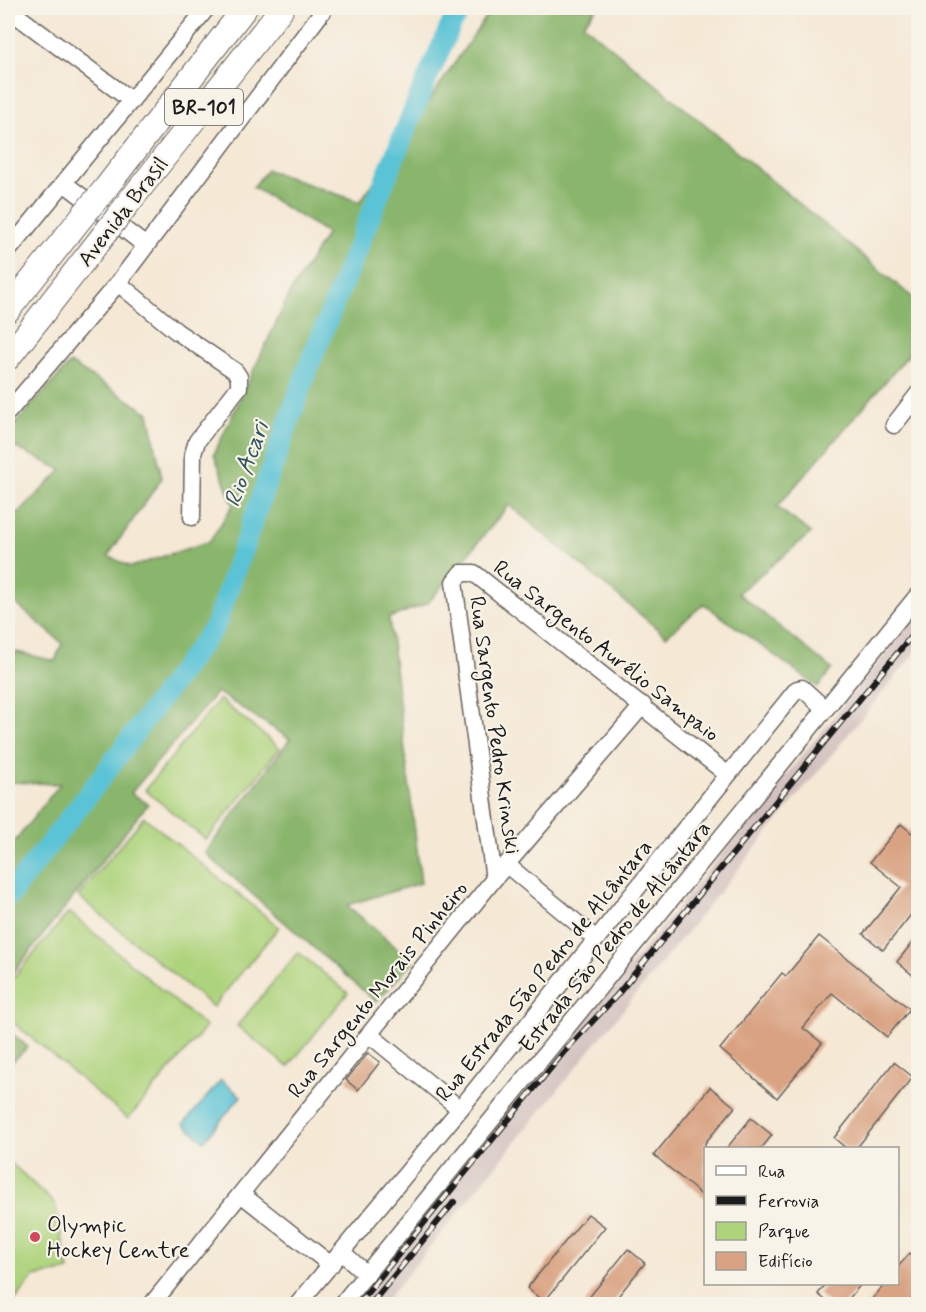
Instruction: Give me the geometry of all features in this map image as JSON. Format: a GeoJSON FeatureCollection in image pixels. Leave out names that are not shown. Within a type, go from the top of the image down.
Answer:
{"type":"FeatureCollection","features":[{"type":"Feature","properties":{"kind":"highway","name":"Avenida Brasil"},"geometry":{"type":"LineString","coordinates":[[8,310],[245,8]]}},
{"type":"Feature","properties":{"kind":"highway","name":"Avenida Brasil"},"geometry":{"type":"LineString","coordinates":[[8,358],[282,8]]}},
{"type":"Feature","properties":{"kind":"street"},"geometry":{"type":"LineString","coordinates":[[8,251],[207,8]]}},
{"type":"Feature","properties":{"kind":"street"},"geometry":{"type":"LineString","coordinates":[[8,412],[118,283],[325,8]]}},
{"type":"Feature","properties":{"kind":"street"},"geometry":{"type":"LineString","coordinates":[[8,9],[132,101]]}},
{"type":"Feature","properties":{"kind":"street"},"geometry":{"type":"LineString","coordinates":[[64,183],[146,246]]}},
{"type":"Feature","properties":{"kind":"street"},"geometry":{"type":"LineString","coordinates":[[118,283],[176,331],[235,371],[239,377],[239,387],[197,441],[193,454],[192,517]]}},
{"type":"Feature","properties":{"kind":"street"},"geometry":{"type":"LineString","coordinates":[[894,425],[918,394]]}},
{"type":"Feature","properties":{"kind":"street","name":"Rua Sargento Aurélio Sampaio"},"geometry":{"type":"LineString","coordinates":[[455,577],[460,573],[474,573],[643,705],[728,775]]}},
{"type":"Feature","properties":{"kind":"street","name":"Rua Sargento Pedro Krinski"},"geometry":{"type":"LineString","coordinates":[[455,577],[494,879]]}},
{"type":"Feature","properties":{"kind":"street","name":"Estrada São Pedro de Alcântara"},"geometry":{"type":"LineString","coordinates":[[342,1305],[691,878],[918,595]]}},
{"type":"Feature","properties":{"kind":"street","name":"Rua Estrada São Pedro de Alcântara"},"geometry":{"type":"LineString","coordinates":[[298,1305],[460,1109],[798,689],[802,688],[825,709]]}},
{"type":"Feature","properties":{"kind":"street","name":"Rua Sargento Morais Pinheiro"},"geometry":{"type":"LineString","coordinates":[[152,1305],[494,879],[643,705]]}},
{"type":"Feature","properties":{"kind":"street"},"geometry":{"type":"LineString","coordinates":[[507,865],[596,939]]}},
{"type":"Feature","properties":{"kind":"street"},"geometry":{"type":"LineString","coordinates":[[370,1035],[460,1109]]}},
{"type":"Feature","properties":{"kind":"street"},"geometry":{"type":"LineString","coordinates":[[241,1194],[336,1258],[367,1275]]}},
{"type":"Feature","properties":{"kind":"shaded area"},"geometry":{"type":"Polygon","coordinates":[[[918,614],[918,649],[383,1304],[353,1304],[918,614]]]}},
{"type":"Feature","properties":{"kind":"green space"},"geometry":{"type":"Polygon","coordinates":[[[492,8],[597,8],[583,24],[918,300],[918,344],[777,507],[811,533],[738,593],[832,669],[818,687],[704,604],[666,636],[509,505],[428,603],[389,618],[421,883],[347,905],[413,962],[376,1002],[205,853],[290,739],[217,692],[131,793],[148,804],[8,979],[8,850],[60,784],[8,782],[8,650],[55,661],[62,643],[8,597],[8,508],[18,513],[62,470],[8,444],[8,432],[70,363],[149,413],[162,478],[108,556],[131,567],[210,541],[233,505],[214,454],[291,291],[327,233],[253,187],[267,170],[360,202],[492,8]]]}},
{"type":"Feature","properties":{"kind":"green space"},"geometry":{"type":"Polygon","coordinates":[[[219,699],[280,748],[206,840],[145,790],[219,699]]]}},
{"type":"Feature","properties":{"kind":"green space"},"geometry":{"type":"Polygon","coordinates":[[[144,817],[279,927],[213,1007],[78,896],[144,817]]]}},
{"type":"Feature","properties":{"kind":"green space"},"geometry":{"type":"Polygon","coordinates":[[[69,912],[206,1027],[128,1119],[8,1018],[8,984],[69,912]]]}},
{"type":"Feature","properties":{"kind":"green space"},"geometry":{"type":"Polygon","coordinates":[[[298,952],[348,993],[288,1067],[237,1026],[298,952]]]}},
{"type":"Feature","properties":{"kind":"green space"},"geometry":{"type":"Polygon","coordinates":[[[8,1030],[28,1047],[8,1066],[8,1030]]]}},
{"type":"Feature","properties":{"kind":"green space","name":"Olympic Hockey Centre"},"geometry":{"type":"Polygon","coordinates":[[[8,1160],[55,1204],[69,1270],[34,1277],[12,1304],[8,1304],[8,1160]]]}},
{"type":"Feature","properties":{"kind":"water"},"geometry":{"type":"Polygon","coordinates":[[[221,1080],[241,1096],[204,1141],[184,1124],[221,1080]]]}},
{"type":"Feature","properties":{"kind":"building"},"geometry":{"type":"Polygon","coordinates":[[[901,824],[918,838],[918,906],[883,950],[863,934],[901,887],[870,862],[901,824]]]}},
{"type":"Feature","properties":{"kind":"building"},"geometry":{"type":"Polygon","coordinates":[[[918,935],[918,972],[915,977],[897,962],[918,935]]]}},
{"type":"Feature","properties":{"kind":"building"},"geometry":{"type":"Polygon","coordinates":[[[819,936],[910,1009],[887,1037],[832,993],[803,1028],[822,1043],[777,1098],[720,1049],[782,973],[786,976],[819,936]]]}},
{"type":"Feature","properties":{"kind":"building"},"geometry":{"type":"Polygon","coordinates":[[[368,1053],[380,1062],[358,1090],[346,1080],[368,1053]]]}},
{"type":"Feature","properties":{"kind":"building"},"geometry":{"type":"Polygon","coordinates":[[[894,1062],[913,1077],[858,1147],[845,1147],[834,1138],[894,1062]]]}},
{"type":"Feature","properties":{"kind":"building"},"geometry":{"type":"Polygon","coordinates":[[[710,1087],[735,1107],[705,1143],[704,1197],[654,1155],[710,1087]]]}},
{"type":"Feature","properties":{"kind":"building"},"geometry":{"type":"Polygon","coordinates":[[[751,1118],[772,1135],[763,1147],[728,1147],[751,1118]]]}},
{"type":"Feature","properties":{"kind":"building"},"geometry":{"type":"Polygon","coordinates":[[[588,1214],[605,1227],[544,1302],[527,1288],[588,1214]]]}},
{"type":"Feature","properties":{"kind":"building"},"geometry":{"type":"Polygon","coordinates":[[[628,1249],[645,1263],[611,1305],[583,1305],[628,1249]]]}},
{"type":"Feature","properties":{"kind":"building"},"geometry":{"type":"Polygon","coordinates":[[[910,1253],[918,1259],[918,1291],[907,1305],[867,1305],[884,1285],[899,1285],[899,1266],[910,1253]]]}},
{"type":"Feature","properties":{"kind":"building"},"geometry":{"type":"Polygon","coordinates":[[[825,1285],[860,1285],[844,1305],[831,1305],[818,1294],[825,1285]]]}},
{"type":"Feature","properties":{"kind":"waterway","name":"Rio Acari"},"geometry":{"type":"LineString","coordinates":[[8,897],[215,626],[307,370],[419,97],[451,25],[462,8]]}},
{"type":"Feature","properties":{"kind":"railway"},"geometry":{"type":"LineString","coordinates":[[358,1304],[563,1053],[617,995],[918,628]]}},
{"type":"Feature","properties":{"kind":"railway"},"geometry":{"type":"LineString","coordinates":[[371,1304],[454,1202]]}},
{"type":"Feature","properties":{"kind":"place","name":"Olympic Hockey Centre"},"geometry":{"type":"Point","coordinates":[35,1237]}}]}
